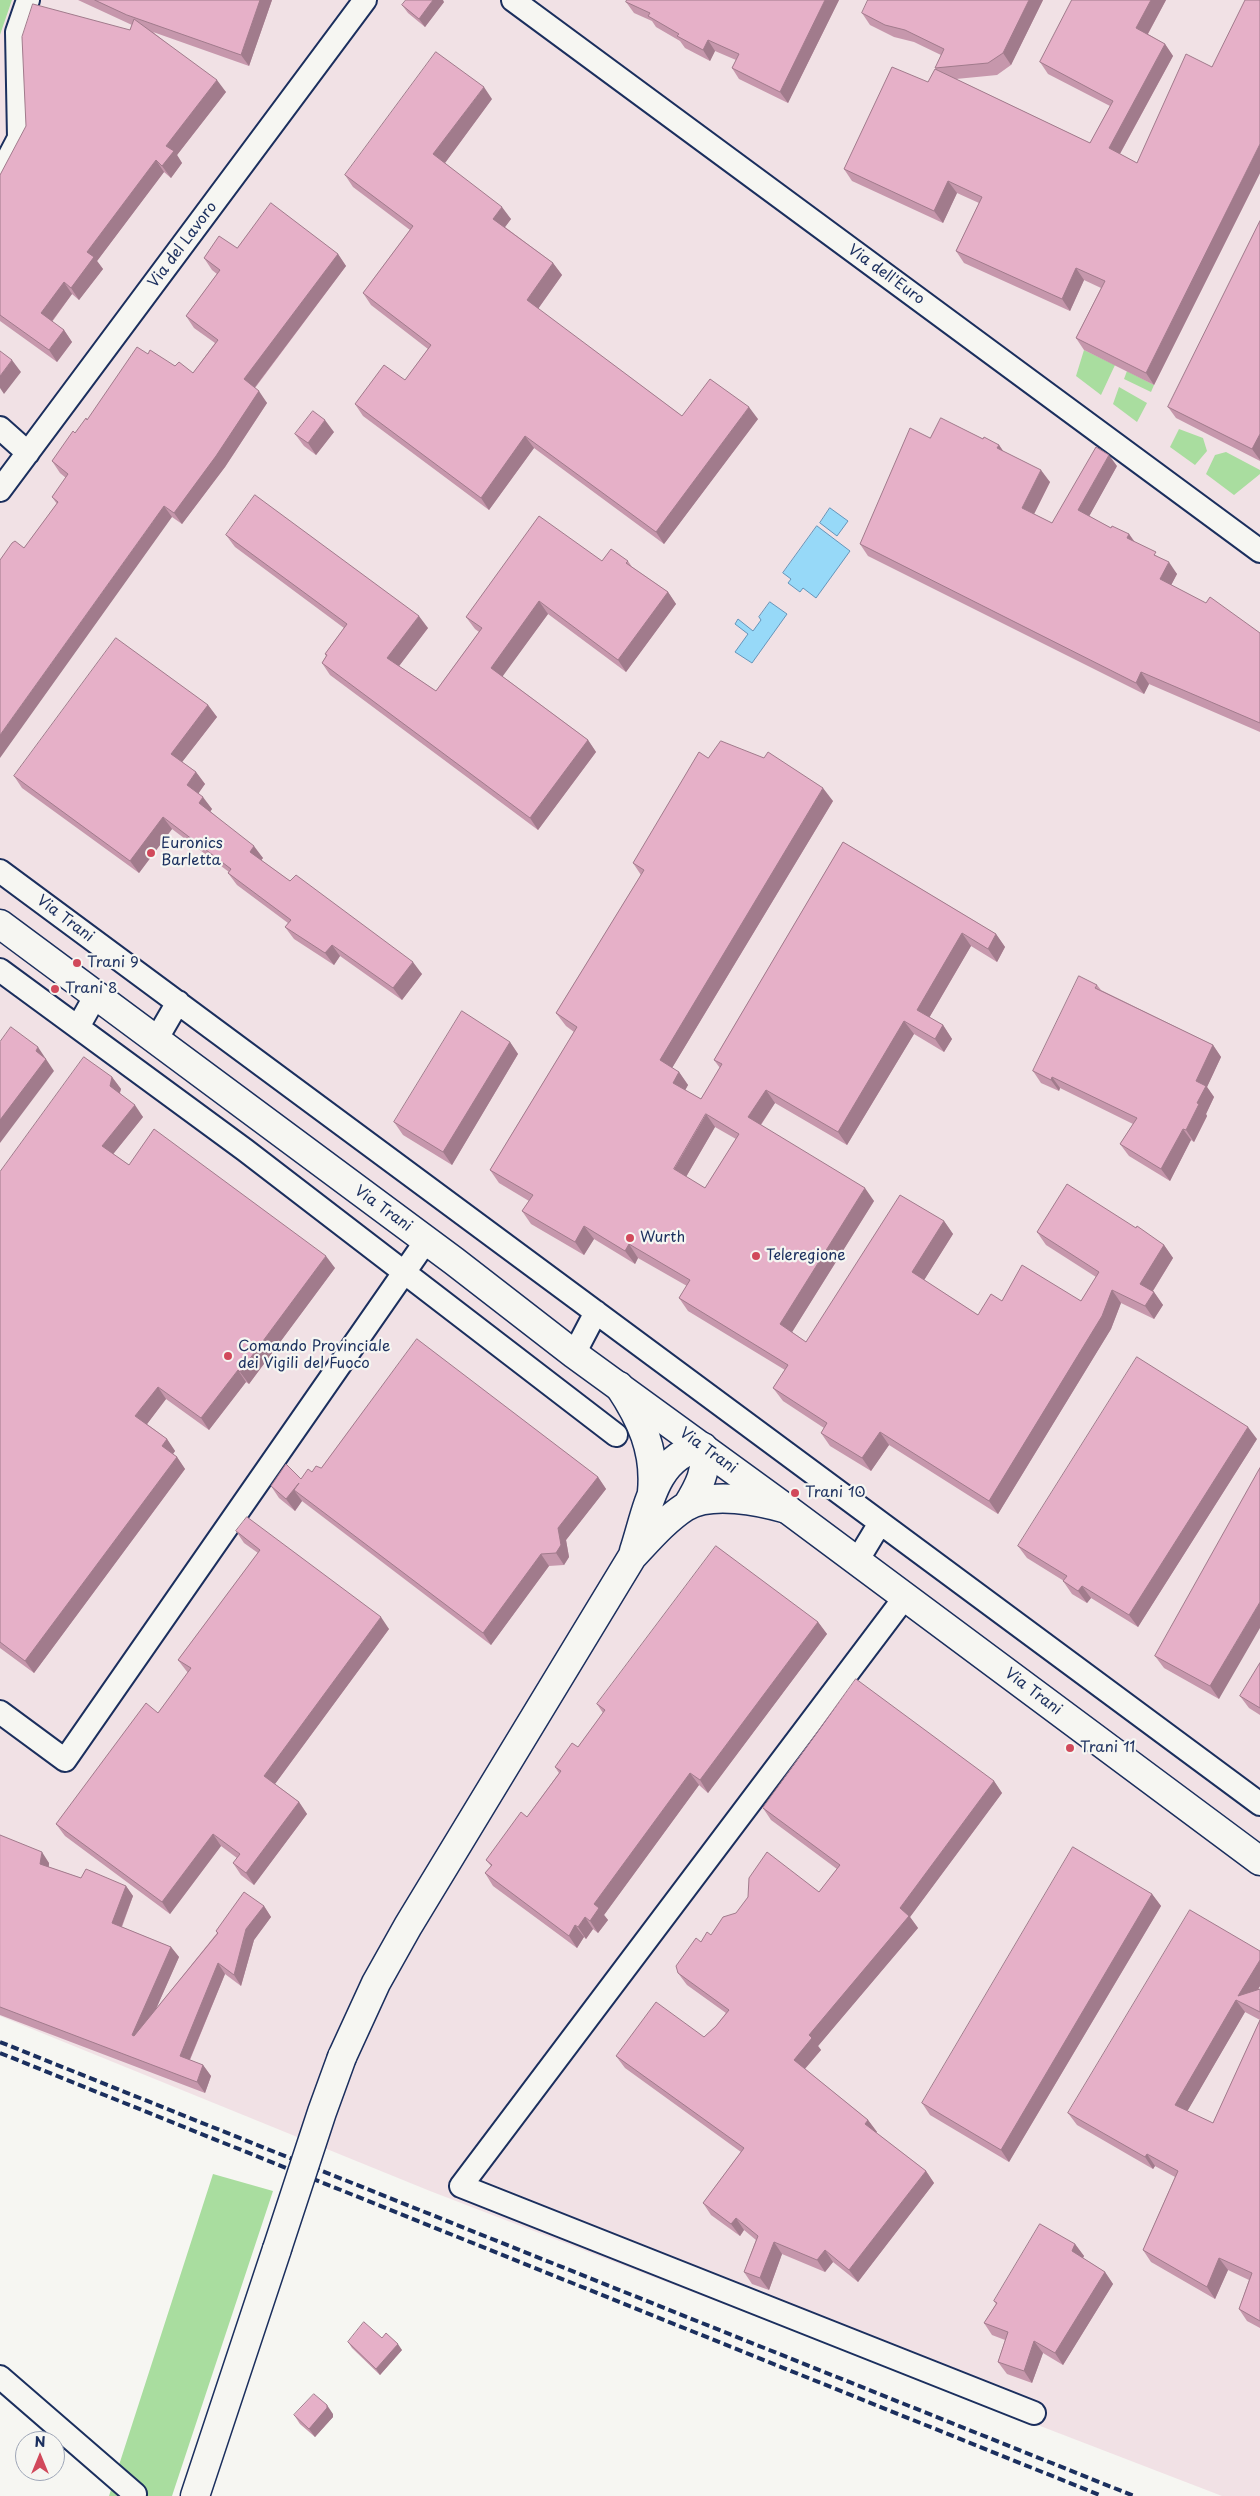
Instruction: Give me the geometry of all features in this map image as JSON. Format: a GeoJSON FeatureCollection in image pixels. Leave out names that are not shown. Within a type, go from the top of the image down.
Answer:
{"type":"FeatureCollection","features":[{"type":"Feature","properties":{"kind":"main road","name":"Via Trani"},"geometry":{"type":"LineString","coordinates":[[0,924],[426,1240],[574,1354],[787,1509],[1260,1861]]}},
{"type":"Feature","properties":{"kind":"main road"},"geometry":{"type":"LineString","coordinates":[[619,1386],[642,1425],[650,1450],[653,1477],[650,1501]]}},
{"type":"Feature","properties":{"kind":"main road"},"geometry":{"type":"LineString","coordinates":[[195,2496],[322,2112],[342,2057],[372,1992],[408,1926],[632,1557],[650,1501],[660,1477],[669,1464],[685,1452],[703,1447],[705,1463],[702,1476],[687,1506],[632,1557]]}},
{"type":"Feature","properties":{"kind":"main road"},"geometry":{"type":"LineString","coordinates":[[687,1506],[708,1501],[731,1499],[764,1503],[787,1509]]}},
{"type":"Feature","properties":{"kind":"street"},"geometry":{"type":"LineString","coordinates":[[0,174],[19,138],[17,32],[28,0]]}},
{"type":"Feature","properties":{"kind":"street","name":"Via del Lavoro"},"geometry":{"type":"LineString","coordinates":[[0,490],[365,0]]}},
{"type":"Feature","properties":{"kind":"street","name":"Via dell'Euro"},"geometry":{"type":"LineString","coordinates":[[513,0],[1260,551]]}},
{"type":"Feature","properties":{"kind":"street"},"geometry":{"type":"LineString","coordinates":[[0,428],[28,453]]}},
{"type":"Feature","properties":{"kind":"street","name":"Via Trani"},"geometry":{"type":"LineString","coordinates":[[0,871],[1260,1804]]}},
{"type":"Feature","properties":{"kind":"street"},"geometry":{"type":"LineString","coordinates":[[0,970],[245,1150],[357,1238],[616,1435]]}},
{"type":"Feature","properties":{"kind":"street"},"geometry":{"type":"LineString","coordinates":[[78,1027],[96,995]]}},
{"type":"Feature","properties":{"kind":"street"},"geometry":{"type":"LineString","coordinates":[[156,1040],[178,1002]]}},
{"type":"Feature","properties":{"kind":"street"},"geometry":{"type":"LineString","coordinates":[[0,1712],[65,1760],[426,1240]]}},
{"type":"Feature","properties":{"kind":"street"},"geometry":{"type":"LineString","coordinates":[[574,1354],[596,1312]]}},
{"type":"Feature","properties":{"kind":"street"},"geometry":{"type":"LineString","coordinates":[[857,1561],[880,1523]]}},
{"type":"Feature","properties":{"kind":"street"},"geometry":{"type":"LineString","coordinates":[[905,1597],[461,2186],[1034,2413]]}},
{"type":"Feature","properties":{"kind":"street"},"geometry":{"type":"LineString","coordinates":[[0,2377],[135,2494]]}},
{"type":"Feature","properties":{"kind":"shaded area"},"geometry":{"type":"Polygon","coordinates":[[[12,0],[1260,0],[1260,2496],[1222,2496],[430,2191],[0,2016],[0,35],[12,0]]]}},
{"type":"Feature","properties":{"kind":"green space"},"geometry":{"type":"Polygon","coordinates":[[[0,0],[12,0],[0,35],[0,0]]]}},
{"type":"Feature","properties":{"kind":"green space"},"geometry":{"type":"Polygon","coordinates":[[[1084,350],[1115,365],[1101,395],[1076,376],[1084,350]]]}},
{"type":"Feature","properties":{"kind":"green space"},"geometry":{"type":"Polygon","coordinates":[[[1127,371],[1154,385],[1151,392],[1124,379],[1127,371]]]}},
{"type":"Feature","properties":{"kind":"green space"},"geometry":{"type":"Polygon","coordinates":[[[1119,387],[1147,403],[1137,422],[1113,404],[1119,387]]]}},
{"type":"Feature","properties":{"kind":"green space"},"geometry":{"type":"Polygon","coordinates":[[[1179,429],[1203,438],[1207,451],[1195,465],[1170,447],[1179,429]]]}},
{"type":"Feature","properties":{"kind":"green space"},"geometry":{"type":"Polygon","coordinates":[[[1226,452],[1260,470],[1260,474],[1234,495],[1206,474],[1215,455],[1226,452]]]}},
{"type":"Feature","properties":{"kind":"green space"},"geometry":{"type":"Polygon","coordinates":[[[213,2174],[273,2191],[172,2496],[109,2496],[213,2174]]]}},
{"type":"Feature","properties":{"kind":"water"},"geometry":{"type":"Polygon","coordinates":[[[830,508],[848,521],[837,536],[820,523],[830,508]]]}},
{"type":"Feature","properties":{"kind":"water"},"geometry":{"type":"Polygon","coordinates":[[[817,526],[850,551],[816,598],[803,588],[800,592],[788,583],[791,579],[783,573],[817,526]]]}},
{"type":"Feature","properties":{"kind":"water"},"geometry":{"type":"Polygon","coordinates":[[[770,602],[787,614],[752,663],[735,652],[748,634],[735,624],[738,619],[753,631],[761,620],[759,617],[770,602]]]}},
{"type":"Feature","properties":{"kind":"building"},"geometry":{"type":"Polygon","coordinates":[[[95,0],[260,0],[241,55],[127,15],[95,0]]]}},
{"type":"Feature","properties":{"kind":"building"},"geometry":{"type":"Polygon","coordinates":[[[406,0],[433,0],[419,19],[402,5],[406,0]]]}},
{"type":"Feature","properties":{"kind":"building"},"geometry":{"type":"Polygon","coordinates":[[[627,0],[825,0],[780,92],[732,68],[739,54],[708,40],[703,50],[677,36],[679,34],[648,16],[650,13],[626,2],[627,0]]]}},
{"type":"Feature","properties":{"kind":"building"},"geometry":{"type":"Polygon","coordinates":[[[868,0],[1029,0],[1003,53],[988,63],[935,68],[944,49],[905,30],[885,25],[862,13],[868,0]]]}},
{"type":"Feature","properties":{"kind":"building"},"geometry":{"type":"Polygon","coordinates":[[[1072,0],[1151,0],[1136,28],[1165,44],[1109,148],[1137,163],[1186,54],[1212,67],[1245,0],[1260,0],[1260,144],[1146,373],[1076,338],[1105,281],[1076,268],[1062,299],[956,251],[982,197],[948,181],[934,211],[844,169],[892,67],[928,82],[935,69],[1090,143],[1113,101],[1040,62],[1072,0]]]}},
{"type":"Feature","properties":{"kind":"building"},"geometry":{"type":"Polygon","coordinates":[[[33,4],[130,30],[134,19],[217,80],[166,146],[174,151],[162,166],[156,160],[87,252],[94,257],[71,288],[64,282],[41,313],[64,330],[49,350],[0,315],[0,175],[26,126],[22,37],[33,4]]]}},
{"type":"Feature","properties":{"kind":"building"},"geometry":{"type":"Polygon","coordinates":[[[436,52],[484,87],[433,154],[502,207],[493,219],[553,263],[527,300],[682,416],[710,379],[749,407],[656,532],[525,436],[481,498],[355,404],[384,365],[405,380],[431,345],[363,293],[413,226],[345,175],[436,52]]]}},
{"type":"Feature","properties":{"kind":"building"},"geometry":{"type":"Polygon","coordinates":[[[271,203],[338,254],[244,379],[259,391],[216,456],[174,513],[164,506],[0,735],[0,560],[15,541],[24,548],[58,502],[52,497],[68,474],[52,461],[73,431],[75,433],[86,418],[87,420],[137,347],[148,354],[150,350],[175,366],[179,362],[193,373],[218,340],[186,316],[220,270],[204,258],[219,236],[237,248],[271,203]]]}},
{"type":"Feature","properties":{"kind":"building"},"geometry":{"type":"Polygon","coordinates":[[[1260,221],[1260,434],[1252,449],[1168,407],[1260,221]]]}},
{"type":"Feature","properties":{"kind":"building"},"geometry":{"type":"Polygon","coordinates":[[[0,351],[12,360],[0,376],[0,351]]]}},
{"type":"Feature","properties":{"kind":"building"},"geometry":{"type":"Polygon","coordinates":[[[313,411],[325,420],[308,443],[295,434],[313,411]]]}},
{"type":"Feature","properties":{"kind":"building"},"geometry":{"type":"Polygon","coordinates":[[[941,418],[983,439],[984,437],[999,445],[997,448],[1041,470],[1022,508],[1052,523],[1096,447],[1109,455],[1078,510],[1111,528],[1112,526],[1129,534],[1127,538],[1156,552],[1154,555],[1169,562],[1160,579],[1206,603],[1210,597],[1260,633],[1260,723],[1141,672],[1136,683],[860,544],[910,428],[930,438],[941,418]]]}},
{"type":"Feature","properties":{"kind":"building"},"geometry":{"type":"Polygon","coordinates":[[[255,495],[419,616],[387,658],[436,691],[482,628],[466,617],[539,516],[602,561],[611,549],[628,561],[626,563],[668,592],[618,660],[539,601],[491,668],[588,740],[530,818],[322,663],[327,655],[325,654],[347,624],[226,535],[255,495]]]}},
{"type":"Feature","properties":{"kind":"building"},"geometry":{"type":"Polygon","coordinates":[[[116,638],[208,705],[171,754],[196,772],[187,785],[203,797],[199,803],[254,846],[250,852],[290,881],[296,875],[413,962],[393,988],[332,945],[325,953],[285,927],[291,920],[228,873],[231,869],[163,817],[130,861],[14,776],[116,638]]]}},
{"type":"Feature","properties":{"kind":"building"},"geometry":{"type":"Polygon","coordinates":[[[721,741],[764,758],[768,752],[823,788],[660,1060],[679,1072],[673,1083],[701,1099],[722,1064],[714,1060],[843,842],[996,934],[988,949],[962,933],[917,1010],[943,1025],[935,1039],[904,1021],[838,1132],[766,1090],[748,1117],[865,1188],[780,1324],[806,1342],[900,1195],[944,1221],[912,1272],[978,1315],[991,1294],[1002,1301],[1022,1265],[1081,1301],[1099,1272],[1037,1232],[1067,1184],[1136,1228],[1137,1226],[1164,1245],[1140,1284],[1154,1292],[1145,1306],[1112,1290],[1102,1316],[989,1501],[880,1432],[862,1458],[821,1433],[827,1423],[773,1388],[788,1365],[679,1298],[690,1280],[629,1244],[625,1251],[584,1226],[575,1242],[522,1211],[533,1195],[490,1170],[577,1027],[556,1013],[644,870],[633,863],[699,752],[708,758],[721,741]],[[706,1114],[674,1169],[705,1188],[739,1134],[706,1114]]]}},
{"type":"Feature","properties":{"kind":"building"},"geometry":{"type":"Polygon","coordinates":[[[1079,976],[1097,985],[1095,988],[1213,1045],[1196,1081],[1206,1086],[1197,1103],[1199,1104],[1186,1130],[1183,1129],[1161,1169],[1120,1144],[1137,1118],[1052,1077],[1051,1080],[1033,1071],[1079,976]]]}},
{"type":"Feature","properties":{"kind":"building"},"geometry":{"type":"Polygon","coordinates":[[[462,1011],[510,1042],[443,1152],[394,1122],[462,1011]]]}},
{"type":"Feature","properties":{"kind":"building"},"geometry":{"type":"Polygon","coordinates":[[[11,1027],[38,1047],[36,1051],[46,1059],[0,1120],[0,1042],[11,1027]]]}},
{"type":"Feature","properties":{"kind":"building"},"geometry":{"type":"Polygon","coordinates":[[[84,1057],[112,1077],[110,1086],[135,1105],[102,1146],[129,1165],[154,1129],[326,1256],[240,1372],[238,1370],[201,1418],[158,1387],[135,1416],[167,1439],[162,1446],[177,1457],[25,1661],[0,1642],[0,1172],[84,1057]]]}},
{"type":"Feature","properties":{"kind":"building"},"geometry":{"type":"Polygon","coordinates":[[[417,1339],[598,1477],[558,1528],[561,1545],[556,1553],[541,1554],[483,1633],[294,1490],[299,1483],[286,1499],[271,1486],[286,1464],[301,1479],[308,1469],[312,1472],[316,1466],[321,1468],[417,1339]]]}},
{"type":"Feature","properties":{"kind":"building"},"geometry":{"type":"Polygon","coordinates":[[[1137,1357],[1248,1427],[1129,1615],[1082,1586],[1078,1591],[1063,1581],[1067,1576],[1018,1546],[1137,1357]]]}},
{"type":"Feature","properties":{"kind":"building"},"geometry":{"type":"Polygon","coordinates":[[[1260,1468],[1260,1602],[1210,1686],[1155,1656],[1260,1468]]]}},
{"type":"Feature","properties":{"kind":"building"},"geometry":{"type":"Polygon","coordinates":[[[247,1517],[381,1617],[264,1776],[299,1802],[246,1873],[233,1863],[240,1854],[213,1834],[162,1902],[56,1824],[146,1703],[158,1713],[191,1668],[178,1660],[260,1550],[236,1531],[247,1517]]]}},
{"type":"Feature","properties":{"kind":"building"},"geometry":{"type":"Polygon","coordinates":[[[716,1546],[818,1622],[700,1780],[690,1773],[594,1904],[599,1908],[590,1921],[585,1917],[578,1927],[575,1925],[569,1936],[485,1873],[492,1865],[486,1860],[521,1812],[527,1817],[561,1771],[555,1767],[572,1743],[578,1747],[605,1710],[597,1704],[716,1546]]]}},
{"type":"Feature","properties":{"kind":"building"},"geometry":{"type":"Polygon","coordinates":[[[1260,1663],[1260,1708],[1240,1696],[1260,1663]]]}},
{"type":"Feature","properties":{"kind":"building"},"geometry":{"type":"Polygon","coordinates":[[[856,1679],[994,1781],[900,1908],[909,1916],[809,2035],[812,2038],[794,2060],[868,2120],[865,2124],[926,2171],[849,2270],[825,2250],[817,2260],[774,2242],[760,2278],[744,2272],[758,2236],[736,2218],[731,2224],[703,2203],[744,2148],[616,2056],[656,2002],[704,2037],[729,2010],[678,1973],[676,1966],[696,1938],[701,1942],[707,1932],[711,1935],[723,1917],[736,1913],[748,1897],[749,1878],[767,1852],[819,1892],[840,1865],[763,1808],[856,1679]]]}},
{"type":"Feature","properties":{"kind":"building"},"geometry":{"type":"Polygon","coordinates":[[[0,1835],[42,1852],[40,1864],[81,1878],[86,1869],[126,1886],[112,1923],[171,1947],[132,2035],[134,2036],[218,1933],[216,1931],[244,1892],[264,1906],[246,1929],[234,1975],[218,1963],[180,2056],[203,2065],[197,2082],[0,2007],[0,1835]]]}},
{"type":"Feature","properties":{"kind":"building"},"geometry":{"type":"Polygon","coordinates":[[[1073,1847],[1152,1894],[1001,2150],[922,2103],[1073,1847]]]}},
{"type":"Feature","properties":{"kind":"building"},"geometry":{"type":"Polygon","coordinates":[[[1190,1910],[1260,1951],[1260,1960],[1238,1996],[1260,1989],[1260,2012],[1236,2000],[1175,2105],[1213,2123],[1260,2020],[1260,2321],[1239,2309],[1252,2273],[1219,2258],[1207,2287],[1143,2250],[1178,2171],[1147,2154],[1145,2157],[1068,2113],[1190,1910]]]}},
{"type":"Feature","properties":{"kind":"building"},"geometry":{"type":"Polygon","coordinates":[[[1040,2224],[1075,2244],[1072,2251],[1105,2272],[1055,2353],[1034,2341],[1024,2371],[998,2362],[1008,2332],[984,2323],[997,2303],[994,2301],[1040,2224]]]}},
{"type":"Feature","properties":{"kind":"building"},"geometry":{"type":"Polygon","coordinates":[[[364,2322],[382,2338],[386,2333],[398,2344],[376,2369],[348,2342],[364,2322]]]}},
{"type":"Feature","properties":{"kind":"building"},"geometry":{"type":"Polygon","coordinates":[[[314,2394],[327,2405],[327,2408],[309,2429],[294,2415],[314,2394]]]}},
{"type":"Feature","properties":{"kind":"railway"},"geometry":{"type":"LineString","coordinates":[[0,2042],[1134,2496]]}},
{"type":"Feature","properties":{"kind":"railway"},"geometry":{"type":"LineString","coordinates":[[0,2053],[1102,2496]]}},
{"type":"Feature","properties":{"kind":"place","name":"Euronics Barletta"},"geometry":{"type":"Point","coordinates":[151,853]}},
{"type":"Feature","properties":{"kind":"place","name":"Trani 9"},"geometry":{"type":"Point","coordinates":[77,963]}},
{"type":"Feature","properties":{"kind":"place","name":"Trani 8"},"geometry":{"type":"Point","coordinates":[55,989]}},
{"type":"Feature","properties":{"kind":"place","name":"Wurth"},"geometry":{"type":"Point","coordinates":[630,1238]}},
{"type":"Feature","properties":{"kind":"place","name":"Teleregione"},"geometry":{"type":"Point","coordinates":[756,1256]}},
{"type":"Feature","properties":{"kind":"place","name":"Comando Provinciale dei Vigili del Fuoco"},"geometry":{"type":"Point","coordinates":[228,1356]}},
{"type":"Feature","properties":{"kind":"place","name":"Trani 10"},"geometry":{"type":"Point","coordinates":[795,1493]}},
{"type":"Feature","properties":{"kind":"place","name":"Trani 11"},"geometry":{"type":"Point","coordinates":[1070,1748]}}]}
